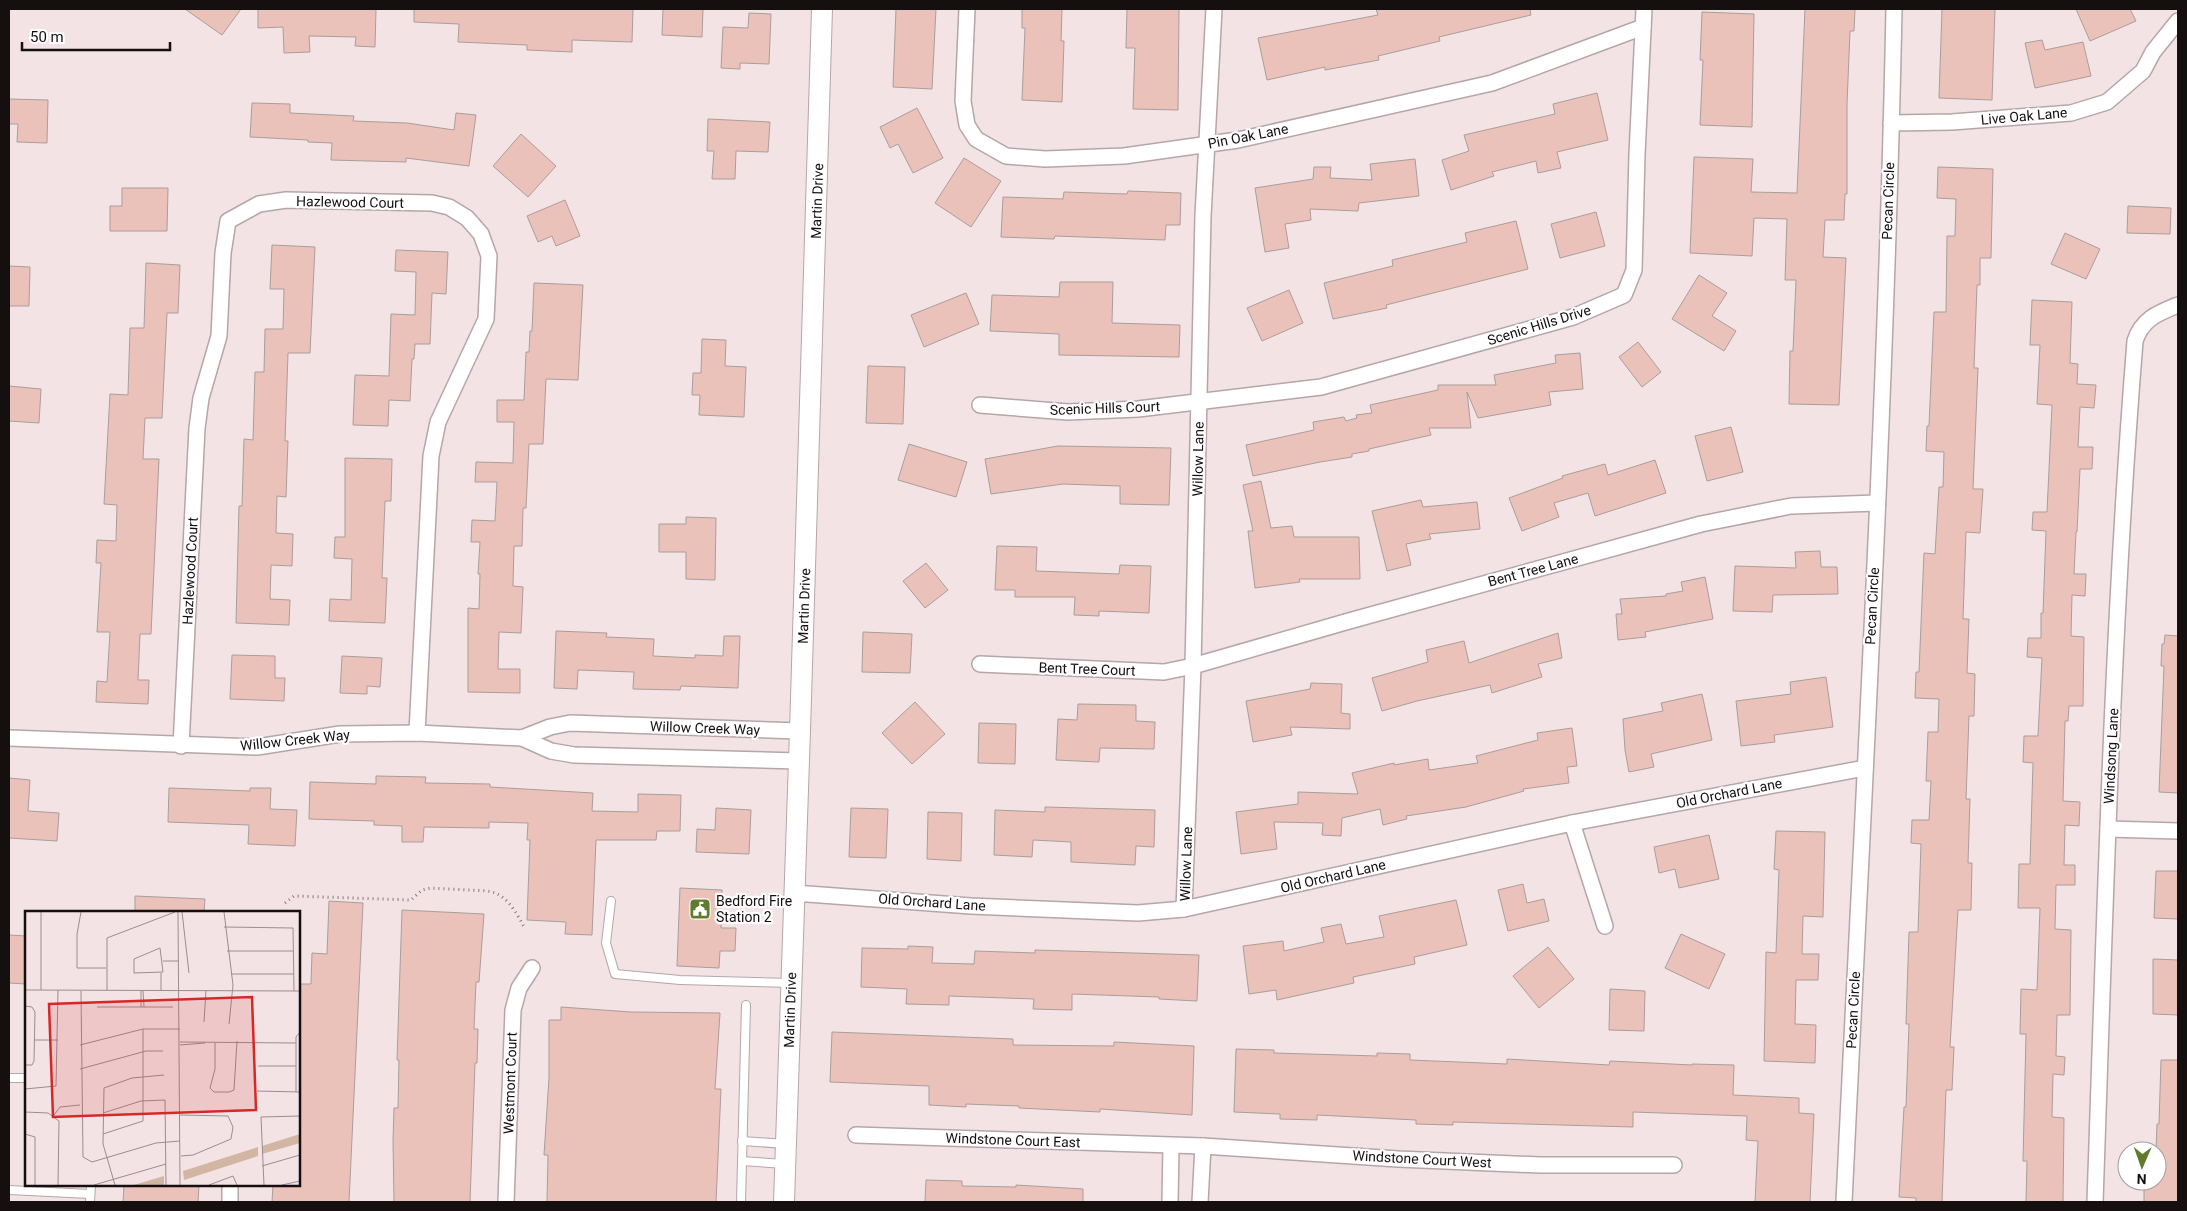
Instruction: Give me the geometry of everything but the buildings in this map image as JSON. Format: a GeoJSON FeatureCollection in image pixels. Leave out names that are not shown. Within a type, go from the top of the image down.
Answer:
{"type":"FeatureCollection","features":[{"type":"Feature","properties":{"kind":"street","name":"Martin Drive"},"geometry":{"type":"LineString","coordinates":[[784,1202],[822,9]]}},
{"type":"Feature","properties":{"kind":"street","name":"Pin Oak Lane"},"geometry":{"type":"LineString","coordinates":[[967,9],[963,101],[967,126],[976,139],[1006,156],[1044,159],[1124,156],[1238,140],[1492,83],[1643,28]]}},
{"type":"Feature","properties":{"kind":"street","name":"Willow Lane"},"geometry":{"type":"LineString","coordinates":[[1184,909],[1193,666],[1203,216],[1214,9]]}},
{"type":"Feature","properties":{"kind":"street","name":"Scenic Hills Drive"},"geometry":{"type":"LineString","coordinates":[[1200,402],[1321,387],[1573,317],[1624,295],[1634,270],[1644,9]]}},
{"type":"Feature","properties":{"kind":"street","name":"Pecan Circle"},"geometry":{"type":"LineString","coordinates":[[1844,1202],[1877,504],[1894,9]]}},
{"type":"Feature","properties":{"kind":"street"},"geometry":{"type":"LineString","coordinates":[[2170,9],[2178,16]]}},
{"type":"Feature","properties":{"kind":"street","name":"Live Oak Lane"},"geometry":{"type":"LineString","coordinates":[[1891,123],[1952,122],[2071,113],[2107,102],[2143,71],[2153,52],[2178,21]]}},
{"type":"Feature","properties":{"kind":"street","name":"Hazlewood Court"},"geometry":{"type":"LineString","coordinates":[[181,746],[197,428],[201,398],[218,336],[223,253],[228,221],[259,204],[286,200],[432,204],[449,207],[467,218],[481,234],[489,256],[486,319],[438,422],[431,456],[417,733]]}},
{"type":"Feature","properties":{"kind":"street","name":"Windsong Lane"},"geometry":{"type":"LineString","coordinates":[[2094,1202],[2108,829],[2125,471],[2135,341],[2139,330],[2152,315],[2178,305]]}},
{"type":"Feature","properties":{"kind":"street","name":"Scenic Hills Court"},"geometry":{"type":"LineString","coordinates":[[980,405],[1068,412],[1138,409],[1200,402]]}},
{"type":"Feature","properties":{"kind":"street","name":"Bent Tree Lane"},"geometry":{"type":"LineString","coordinates":[[1193,666],[1348,621],[1701,524],[1791,506],[1877,504]]}},
{"type":"Feature","properties":{"kind":"street","name":"Bent Tree Court"},"geometry":{"type":"LineString","coordinates":[[980,664],[1164,672],[1193,666]]}},
{"type":"Feature","properties":{"kind":"street","name":"Willow Creek Way"},"geometry":{"type":"LineString","coordinates":[[522,738],[550,727],[570,723],[800,731]]}},
{"type":"Feature","properties":{"kind":"street","name":"Willow Creek Way"},"geometry":{"type":"LineString","coordinates":[[9,738],[181,746],[257,747],[340,734],[417,733],[522,738],[551,750],[574,755],[799,761]]}},
{"type":"Feature","properties":{"kind":"street","name":"Old Orchard Lane"},"geometry":{"type":"LineString","coordinates":[[794,893],[971,906],[1138,913],[1184,909],[1572,823],[1865,768]]}},
{"type":"Feature","properties":{"kind":"street"},"geometry":{"type":"LineString","coordinates":[[1572,823],[1605,926]]}},
{"type":"Feature","properties":{"kind":"street"},"geometry":{"type":"LineString","coordinates":[[2108,829],[2178,831]]}},
{"type":"Feature","properties":{"kind":"street","name":"Westmont Court"},"geometry":{"type":"LineString","coordinates":[[506,1202],[513,1010],[519,988],[532,968]]}},
{"type":"Feature","properties":{"kind":"street","name":"Windstone Court East"},"geometry":{"type":"LineString","coordinates":[[856,1135],[1170,1146]]}},
{"type":"Feature","properties":{"kind":"street"},"geometry":{"type":"LineString","coordinates":[[1170,1146],[1170,1202]]}},
{"type":"Feature","properties":{"kind":"street","name":"Windstone Court West"},"geometry":{"type":"LineString","coordinates":[[1170,1146],[1203,1146],[1398,1159],[1492,1163],[1674,1166]]}},
{"type":"Feature","properties":{"kind":"street"},"geometry":{"type":"LineString","coordinates":[[1200,1202],[1203,1146]]}},
{"type":"Feature","properties":{"kind":"street"},"geometry":{"type":"LineString","coordinates":[[230,1186],[230,1202]]}},
{"type":"Feature","properties":{"kind":"lane"},"geometry":{"type":"LineString","coordinates":[[610,901],[606,943],[615,974],[680,980],[791,983]]}},
{"type":"Feature","properties":{"kind":"lane"},"geometry":{"type":"LineString","coordinates":[[741,1202],[746,1005]]}},
{"type":"Feature","properties":{"kind":"lane"},"geometry":{"type":"LineString","coordinates":[[9,1078],[25,1078]]}},
{"type":"Feature","properties":{"kind":"lane"},"geometry":{"type":"LineString","coordinates":[[742,1142],[786,1144]]}},
{"type":"Feature","properties":{"kind":"lane"},"geometry":{"type":"LineString","coordinates":[[742,1161],[785,1164]]}},
{"type":"Feature","properties":{"kind":"lane"},"geometry":{"type":"LineString","coordinates":[[9,1190],[90,1198]]}},
{"type":"Feature","properties":{"kind":"path"},"geometry":{"type":"LineString","coordinates":[[284,903],[294,896],[410,900],[422,890],[431,888],[487,891],[495,892],[506,900],[524,927]]}},
{"type":"Feature","properties":{"kind":"place","name":"Bedford Fire Station 2"},"geometry":{"type":"Point","coordinates":[700,909]}}]}
